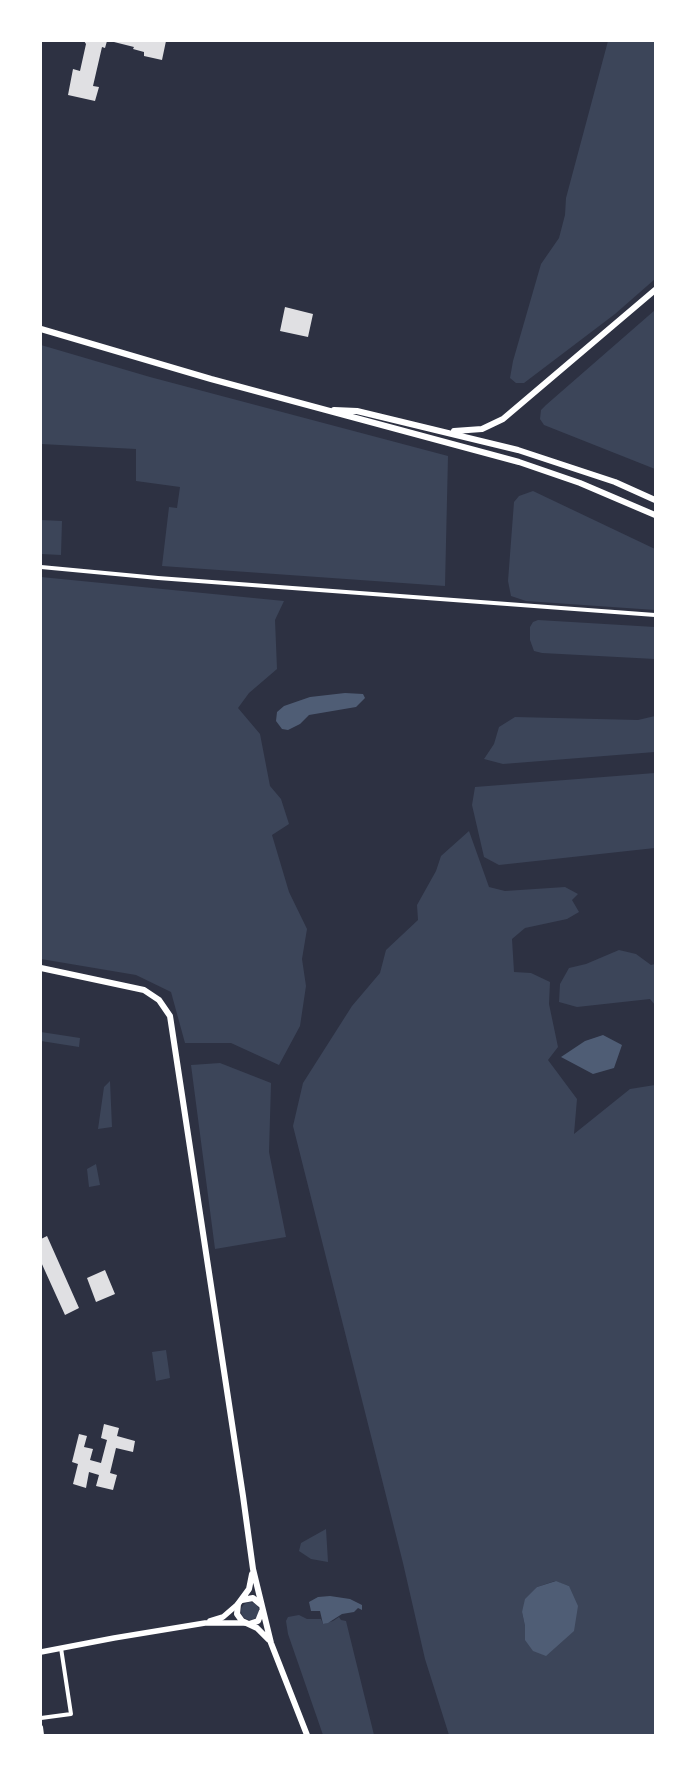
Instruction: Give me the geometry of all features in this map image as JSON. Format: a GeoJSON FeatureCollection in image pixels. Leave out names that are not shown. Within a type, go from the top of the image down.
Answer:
{"type":"FeatureCollection","features":[{"type":"Feature","properties":{"kind":"main road"},"geometry":{"type":"LineString","coordinates":[[423,426],[447,430],[471,431],[482,429],[498,422],[512,412],[655,290]]}},
{"type":"Feature","properties":{"kind":"main road"},"geometry":{"type":"LineString","coordinates":[[41,329],[322,409],[519,462],[580,484],[655,514]]}},
{"type":"Feature","properties":{"kind":"main road"},"geometry":{"type":"LineString","coordinates":[[322,409],[357,411],[423,426],[543,458],[615,482],[655,500]]}},
{"type":"Feature","properties":{"kind":"main road"},"geometry":{"type":"LineString","coordinates":[[41,968],[134,987],[152,994],[159,1000],[170,1016],[253,1569],[271,1643],[307,1735]]}},
{"type":"Feature","properties":{"kind":"main road"},"geometry":{"type":"LineString","coordinates":[[253,1569],[249,1590],[240,1603],[237,1614],[239,1618],[262,1631],[271,1643]]}},
{"type":"Feature","properties":{"kind":"main road"},"geometry":{"type":"LineString","coordinates":[[240,1603],[249,1598],[253,1598],[262,1607]]}},
{"type":"Feature","properties":{"kind":"main road"},"geometry":{"type":"LineString","coordinates":[[247,1623],[258,1621],[262,1607]]}},
{"type":"Feature","properties":{"kind":"street"},"geometry":{"type":"LineString","coordinates":[[41,567],[172,579],[655,615]]}},
{"type":"Feature","properties":{"kind":"street"},"geometry":{"type":"LineString","coordinates":[[205,1623],[223,1616],[240,1603]]}},
{"type":"Feature","properties":{"kind":"street"},"geometry":{"type":"LineString","coordinates":[[41,1652],[205,1623],[247,1623]]}},
{"type":"Feature","properties":{"kind":"street"},"geometry":{"type":"LineString","coordinates":[[41,1718],[71,1714],[61,1648]]}},
{"type":"Feature","properties":{"kind":"street"},"geometry":{"type":"LineString","coordinates":[[41,1727],[42,1735]]}},
{"type":"Feature","properties":{"kind":"shaded area"},"geometry":{"type":"Polygon","coordinates":[[[608,41],[655,41],[655,279],[615,314],[524,383],[516,383],[510,378],[513,361],[541,264],[559,238],[565,215],[566,198],[608,41]]]}},
{"type":"Feature","properties":{"kind":"shaded area"},"geometry":{"type":"Polygon","coordinates":[[[655,310],[655,469],[544,425],[540,419],[541,410],[655,310]]]}},
{"type":"Feature","properties":{"kind":"shaded area"},"geometry":{"type":"Polygon","coordinates":[[[41,345],[150,377],[448,456],[445,586],[162,566],[169,507],[177,508],[180,487],[136,481],[136,449],[41,444],[41,345]]]}},
{"type":"Feature","properties":{"kind":"shaded area"},"geometry":{"type":"Polygon","coordinates":[[[533,491],[655,549],[655,610],[526,601],[511,596],[508,581],[514,502],[519,496],[533,491]]]}},
{"type":"Feature","properties":{"kind":"shaded area"},"geometry":{"type":"Polygon","coordinates":[[[41,520],[62,521],[61,555],[41,554],[41,520]]]}},
{"type":"Feature","properties":{"kind":"shaded area"},"geometry":{"type":"Polygon","coordinates":[[[41,577],[284,601],[275,620],[277,669],[249,693],[238,708],[260,734],[270,786],[281,799],[289,824],[272,835],[289,892],[307,929],[302,959],[306,986],[300,1026],[279,1065],[231,1043],[185,1043],[171,992],[136,975],[41,959],[41,577]]]}},
{"type":"Feature","properties":{"kind":"shaded area"},"geometry":{"type":"Polygon","coordinates":[[[538,620],[655,627],[655,659],[542,653],[534,651],[530,640],[530,627],[533,622],[538,620]]]}},
{"type":"Feature","properties":{"kind":"shaded area"},"geometry":{"type":"Polygon","coordinates":[[[345,693],[363,694],[365,698],[356,707],[309,715],[300,724],[288,730],[282,729],[276,721],[277,712],[284,706],[310,697],[345,693]]]}},
{"type":"Feature","properties":{"kind":"shaded area"},"geometry":{"type":"Polygon","coordinates":[[[655,716],[655,752],[503,764],[484,759],[494,744],[499,727],[515,717],[638,720],[655,716]]]}},
{"type":"Feature","properties":{"kind":"shaded area"},"geometry":{"type":"Polygon","coordinates":[[[655,773],[655,848],[499,865],[484,857],[472,805],[475,787],[655,773]]]}},
{"type":"Feature","properties":{"kind":"shaded area"},"geometry":{"type":"Polygon","coordinates":[[[469,831],[489,887],[505,891],[565,887],[578,894],[572,900],[579,912],[567,919],[525,928],[512,939],[514,972],[531,973],[550,982],[549,1004],[558,1047],[548,1060],[577,1099],[574,1134],[630,1089],[655,1085],[655,1735],[449,1735],[425,1659],[403,1563],[293,1126],[303,1083],[352,1006],[380,973],[386,950],[418,920],[417,905],[436,871],[441,856],[469,831]],[[555,1581],[537,1587],[522,1612],[525,1626],[525,1640],[569,1586],[555,1581]]]}},
{"type":"Feature","properties":{"kind":"shaded area"},"geometry":{"type":"Polygon","coordinates":[[[619,950],[636,954],[651,965],[655,964],[655,1005],[650,999],[577,1007],[559,1002],[560,984],[569,968],[586,964],[619,950]]]}},
{"type":"Feature","properties":{"kind":"shaded area"},"geometry":{"type":"Polygon","coordinates":[[[41,1032],[80,1038],[79,1047],[41,1041],[41,1032]]]}},
{"type":"Feature","properties":{"kind":"shaded area"},"geometry":{"type":"Polygon","coordinates":[[[603,1035],[622,1045],[614,1068],[593,1074],[561,1057],[585,1041],[603,1035]]]}},
{"type":"Feature","properties":{"kind":"shaded area"},"geometry":{"type":"Polygon","coordinates":[[[220,1063],[271,1083],[269,1152],[286,1237],[215,1249],[191,1065],[220,1063]]]}},
{"type":"Feature","properties":{"kind":"shaded area"},"geometry":{"type":"Polygon","coordinates":[[[110,1081],[112,1127],[98,1129],[104,1087],[110,1081]]]}},
{"type":"Feature","properties":{"kind":"shaded area"},"geometry":{"type":"Polygon","coordinates":[[[96,1164],[100,1185],[89,1187],[87,1169],[96,1164]]]}},
{"type":"Feature","properties":{"kind":"shaded area"},"geometry":{"type":"Polygon","coordinates":[[[166,1350],[170,1378],[156,1381],[152,1352],[166,1350]]]}},
{"type":"Feature","properties":{"kind":"shaded area"},"geometry":{"type":"Polygon","coordinates":[[[326,1529],[328,1562],[311,1559],[299,1551],[301,1543],[326,1529]]]}},
{"type":"Feature","properties":{"kind":"shaded area"},"geometry":{"type":"Polygon","coordinates":[[[556,1581],[569,1586],[578,1606],[574,1631],[546,1656],[533,1651],[525,1640],[525,1626],[522,1612],[525,1599],[537,1587],[556,1581]]]}},
{"type":"Feature","properties":{"kind":"shaded area"},"geometry":{"type":"Polygon","coordinates":[[[330,1596],[350,1599],[362,1605],[362,1610],[358,1608],[354,1612],[342,1614],[328,1623],[323,1624],[320,1611],[311,1611],[309,1602],[318,1597],[330,1596]]]}},
{"type":"Feature","properties":{"kind":"shaded area"},"geometry":{"type":"Polygon","coordinates":[[[250,1602],[256,1605],[259,1611],[256,1617],[250,1620],[244,1617],[241,1611],[244,1605],[250,1602]]]}},
{"type":"Feature","properties":{"kind":"shaded area"},"geometry":{"type":"Polygon","coordinates":[[[299,1615],[307,1619],[321,1619],[323,1624],[333,1621],[339,1617],[341,1620],[346,1621],[374,1735],[323,1735],[288,1634],[286,1621],[288,1617],[299,1615]]]}},
{"type":"Feature","properties":{"kind":"building"},"geometry":{"type":"Polygon","coordinates":[[[84,41],[107,41],[105,48],[102,47],[93,86],[99,87],[95,101],[68,95],[73,69],[80,71],[86,44],[84,41]]]}},
{"type":"Feature","properties":{"kind":"building"},"geometry":{"type":"Polygon","coordinates":[[[110,41],[166,41],[162,60],[144,56],[144,52],[133,49],[134,47],[110,41]]]}},
{"type":"Feature","properties":{"kind":"building"},"geometry":{"type":"Polygon","coordinates":[[[285,307],[313,314],[308,337],[280,331],[285,307]]]}},
{"type":"Feature","properties":{"kind":"building"},"geometry":{"type":"Polygon","coordinates":[[[47,1236],[79,1308],[65,1315],[41,1262],[41,1239],[47,1236]]]}},
{"type":"Feature","properties":{"kind":"building"},"geometry":{"type":"Polygon","coordinates":[[[105,1270],[115,1294],[96,1302],[87,1278],[105,1270]]]}},
{"type":"Feature","properties":{"kind":"building"},"geometry":{"type":"Polygon","coordinates":[[[104,1424],[119,1428],[117,1436],[135,1441],[133,1452],[116,1448],[110,1473],[117,1475],[113,1490],[96,1486],[99,1475],[89,1472],[86,1488],[73,1484],[78,1464],[72,1462],[79,1434],[87,1436],[84,1447],[93,1449],[90,1460],[101,1463],[107,1440],[101,1438],[104,1424]]]}}]}
